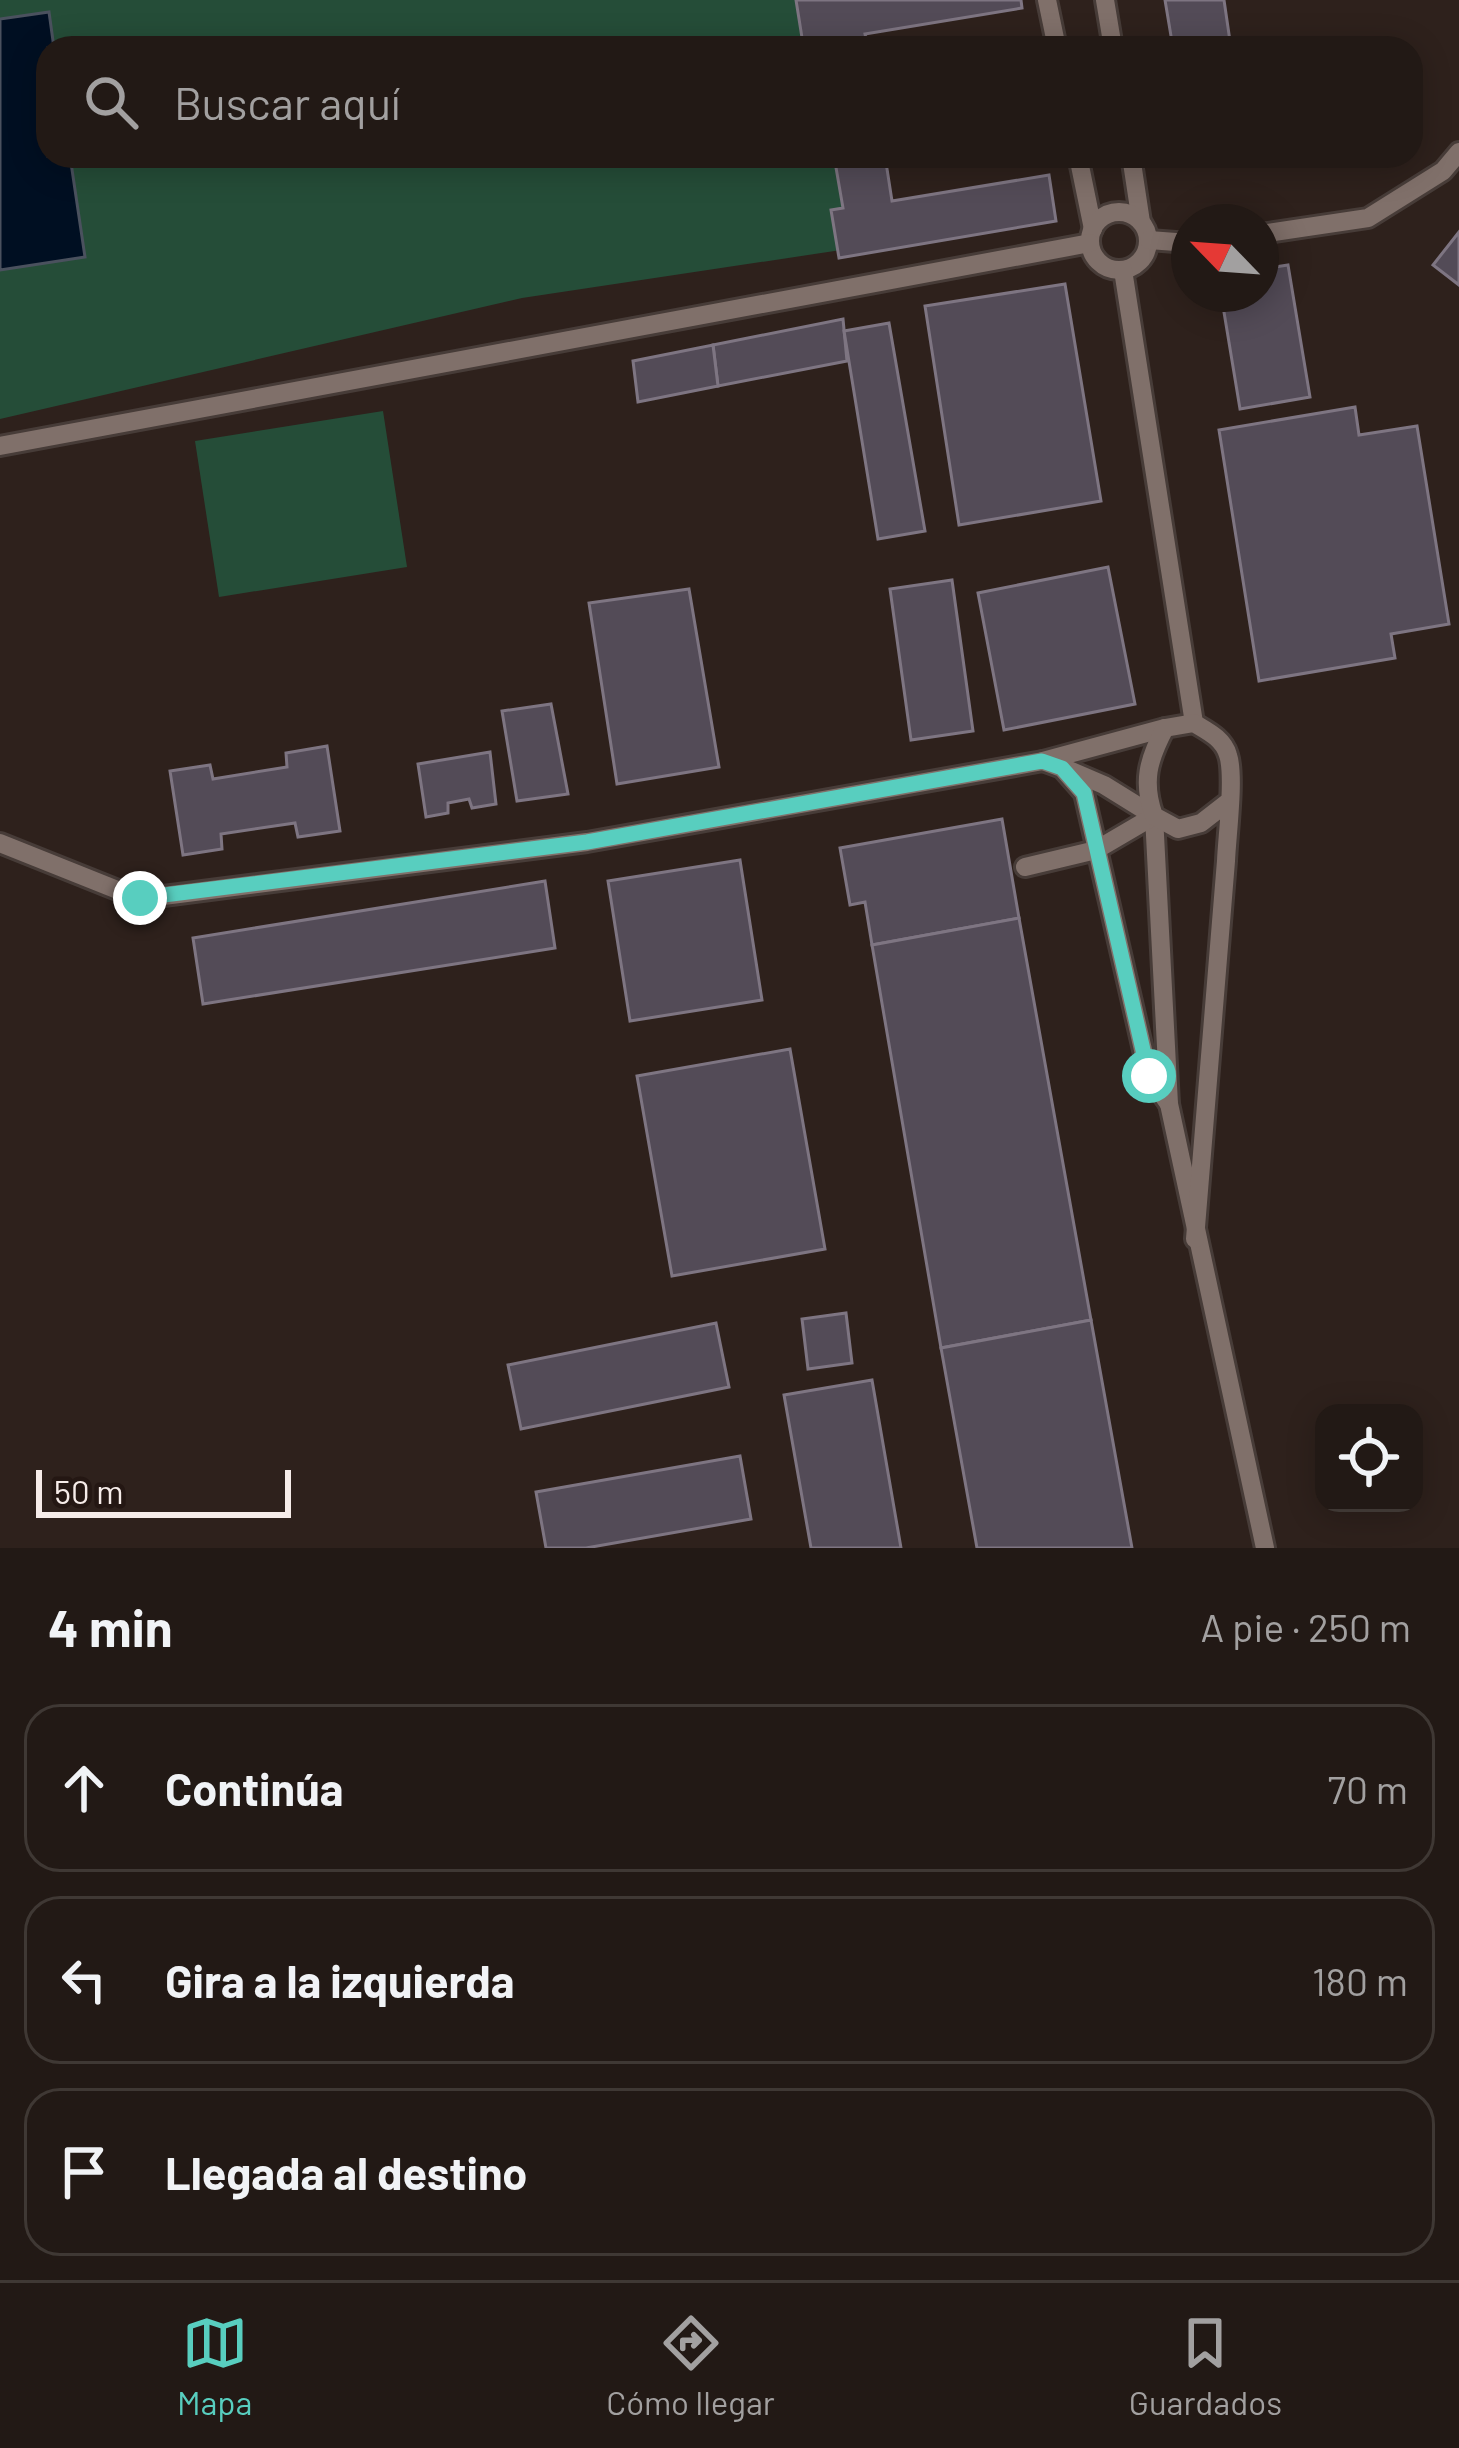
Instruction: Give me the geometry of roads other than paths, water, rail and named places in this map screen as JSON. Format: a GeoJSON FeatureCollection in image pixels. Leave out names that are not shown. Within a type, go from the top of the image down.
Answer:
{"type":"FeatureCollection","features":[{"type":"Feature","properties":{"kind":"lane"},"geometry":{"type":"LineString","coordinates":[[1047,0],[1054,36]]}},
{"type":"Feature","properties":{"kind":"lane"},"geometry":{"type":"LineString","coordinates":[[1106,0],[1111,36]]}},
{"type":"Feature","properties":{"kind":"lane"},"geometry":{"type":"LineString","coordinates":[[1279,231],[1368,218],[1443,171],[1459,152]]}},
{"type":"Feature","properties":{"kind":"lane"},"geometry":{"type":"LineString","coordinates":[[1080,168],[1100,263],[1123,270],[1143,259],[1145,231],[1132,168]]}},
{"type":"Feature","properties":{"kind":"lane"},"geometry":{"type":"LineString","coordinates":[[1092,236],[1099,221],[1125,212],[1145,231],[1171,238]]}},
{"type":"Feature","properties":{"kind":"lane"},"geometry":{"type":"LineString","coordinates":[[0,446],[1092,236]]}},
{"type":"Feature","properties":{"kind":"lane"},"geometry":{"type":"LineString","coordinates":[[1123,270],[1194,723]]}},
{"type":"Feature","properties":{"kind":"lane"},"geometry":{"type":"LineString","coordinates":[[0,843],[140,898],[587,842],[1052,764],[1194,723],[1217,737],[1228,755],[1196,1239]]}},
{"type":"Feature","properties":{"kind":"lane"},"geometry":{"type":"LineString","coordinates":[[1165,728],[1148,761],[1147,796],[1154,817],[1169,1104],[1265,1548]]}},
{"type":"Feature","properties":{"kind":"lane"},"geometry":{"type":"LineString","coordinates":[[1052,764],[1104,785],[1178,829],[1201,824],[1228,802]]}},
{"type":"Feature","properties":{"kind":"lane"},"geometry":{"type":"LineString","coordinates":[[1052,764],[1084,793],[1149,1076],[1169,1104]]}},
{"type":"Feature","properties":{"kind":"lane"},"geometry":{"type":"LineString","coordinates":[[1025,867],[1096,850],[1154,817]]}},
{"type":"Feature","properties":{"kind":"water"},"geometry":{"type":"Polygon","coordinates":[[[49,12],[52,36],[36,36],[36,168],[72,168],[85,257],[0,270],[0,19],[49,12]]]}}]}
